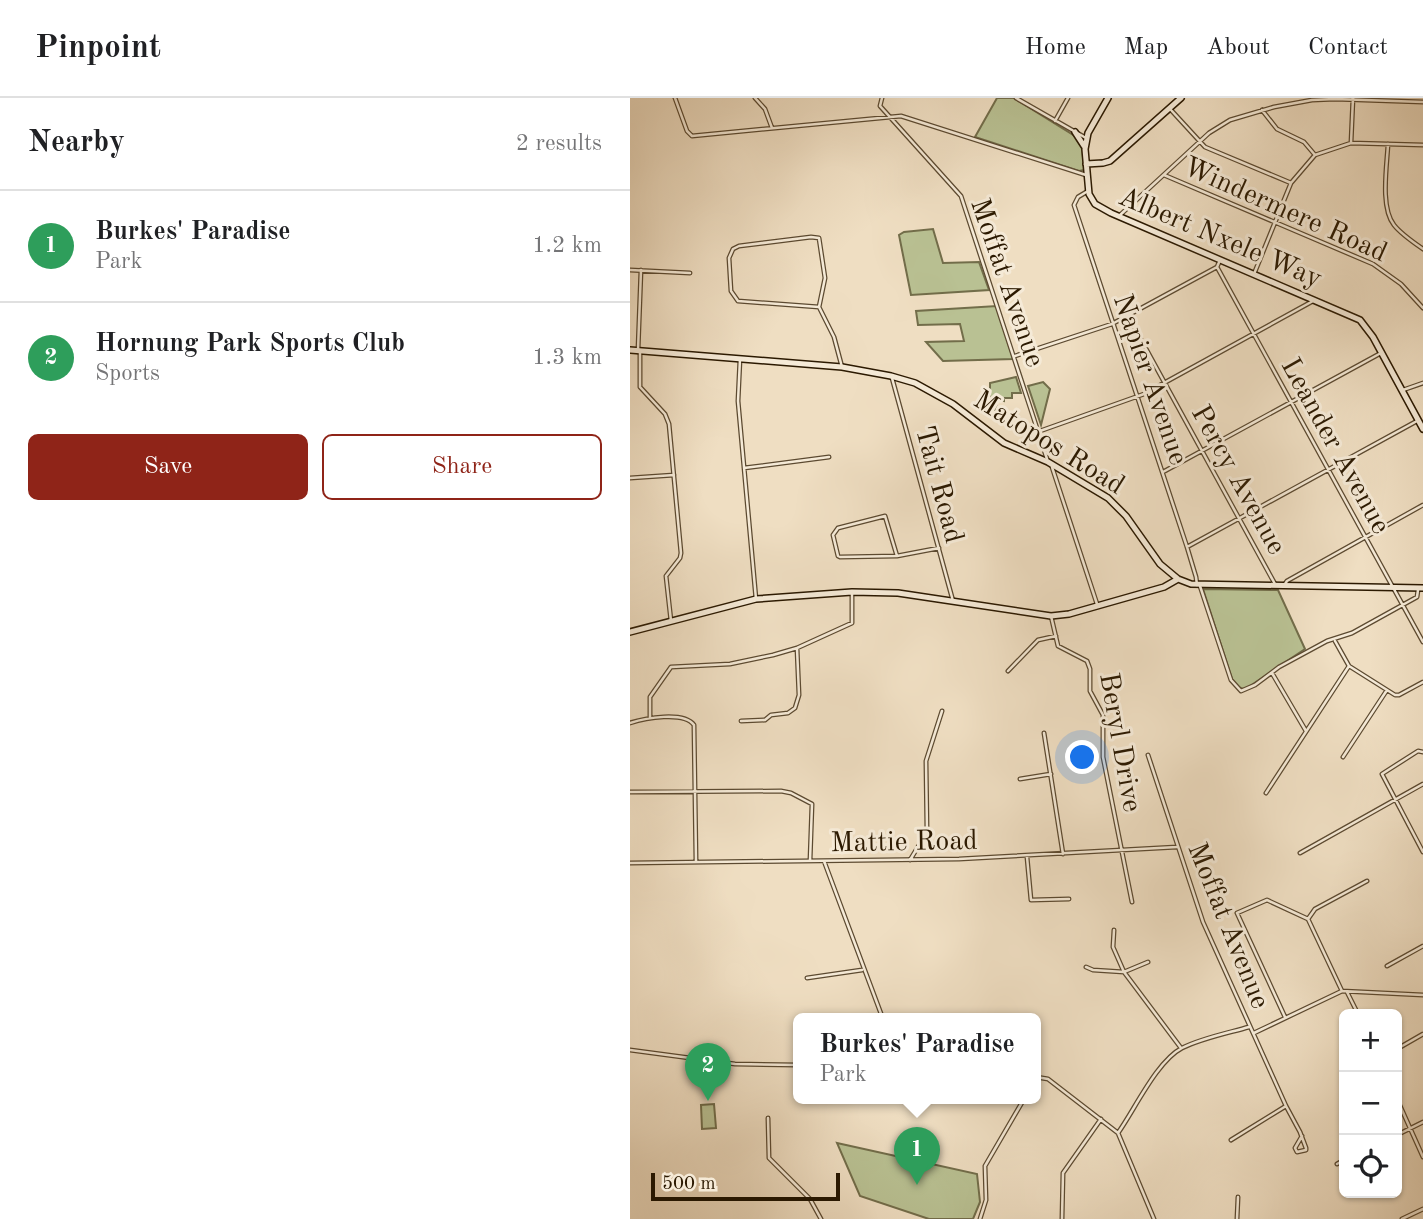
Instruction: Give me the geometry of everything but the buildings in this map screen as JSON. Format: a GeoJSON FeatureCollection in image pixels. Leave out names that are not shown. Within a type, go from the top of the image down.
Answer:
{"type":"FeatureCollection","features":[{"type":"Feature","properties":{"kind":"main road"},"geometry":{"type":"LineString","coordinates":[[1086,138],[1108,98]]}},
{"type":"Feature","properties":{"kind":"main road"},"geometry":{"type":"LineString","coordinates":[[1086,164],[1110,161],[1181,98]]}},
{"type":"Feature","properties":{"kind":"main road"},"geometry":{"type":"LineString","coordinates":[[1075,132],[1085,149]]}},
{"type":"Feature","properties":{"kind":"main road","name":"Albert Nxele Way"},"geometry":{"type":"LineString","coordinates":[[1086,138],[1088,191],[1096,204],[1360,320],[1423,429]]}},
{"type":"Feature","properties":{"kind":"main road","name":"Matopos Road"},"geometry":{"type":"LineString","coordinates":[[630,349],[842,368],[891,376],[928,389],[953,404],[1004,443],[1050,463],[1108,498],[1119,508],[1160,564],[1178,579],[1196,585],[1421,588]]}},
{"type":"Feature","properties":{"kind":"main road"},"geometry":{"type":"LineString","coordinates":[[1171,585],[1178,579]]}},
{"type":"Feature","properties":{"kind":"main road"},"geometry":{"type":"LineString","coordinates":[[630,632],[756,599],[887,592],[1051,616],[1069,614],[1171,585],[1196,585]]}},
{"type":"Feature","properties":{"kind":"street"},"geometry":{"type":"LineString","coordinates":[[675,98],[687,131],[692,136],[888,116],[905,117],[1086,175]]}},
{"type":"Feature","properties":{"kind":"street"},"geometry":{"type":"LineString","coordinates":[[755,98],[765,109],[772,128]]}},
{"type":"Feature","properties":{"kind":"street","name":"Moffat Avenue"},"geometry":{"type":"LineString","coordinates":[[882,98],[880,106],[888,116],[961,196],[1098,605]]}},
{"type":"Feature","properties":{"kind":"street"},"geometry":{"type":"LineString","coordinates":[[1016,98],[1086,138]]}},
{"type":"Feature","properties":{"kind":"street"},"geometry":{"type":"LineString","coordinates":[[1055,121],[1068,98]]}},
{"type":"Feature","properties":{"kind":"street"},"geometry":{"type":"LineString","coordinates":[[1351,143],[1353,99]]}},
{"type":"Feature","properties":{"kind":"street"},"geometry":{"type":"LineString","coordinates":[[1119,216],[1220,125],[1262,110],[1312,100],[1423,102]]}},
{"type":"Feature","properties":{"kind":"street"},"geometry":{"type":"LineString","coordinates":[[1170,108],[1205,147],[1291,183]]}},
{"type":"Feature","properties":{"kind":"street"},"geometry":{"type":"LineString","coordinates":[[1262,110],[1277,129],[1304,142],[1315,155]]}},
{"type":"Feature","properties":{"kind":"street"},"geometry":{"type":"LineString","coordinates":[[1254,274],[1291,183],[1315,155],[1351,143],[1423,145]]}},
{"type":"Feature","properties":{"kind":"street"},"geometry":{"type":"LineString","coordinates":[[1388,144],[1386,206],[1389,217],[1396,228],[1423,249]]}},
{"type":"Feature","properties":{"kind":"street","name":"Windermere Road"},"geometry":{"type":"LineString","coordinates":[[1163,174],[1373,264],[1401,284],[1423,308]]}},
{"type":"Feature","properties":{"kind":"street","name":"Napier Avenue"},"geometry":{"type":"LineString","coordinates":[[1088,191],[1078,197],[1074,205],[1163,472],[1196,577],[1196,585],[1235,687],[1244,691],[1272,673]]}},
{"type":"Feature","properties":{"kind":"street"},"geometry":{"type":"LineString","coordinates":[[819,307],[738,301],[731,291],[729,258],[733,249],[739,246],[819,238],[825,278],[819,307],[834,337],[842,368]]}},
{"type":"Feature","properties":{"kind":"street"},"geometry":{"type":"LineString","coordinates":[[1015,356],[1112,324],[1217,267],[1220,260]]}},
{"type":"Feature","properties":{"kind":"street","name":"Leander Avenue"},"geometry":{"type":"LineString","coordinates":[[1217,267],[1423,642]]}},
{"type":"Feature","properties":{"kind":"street"},"geometry":{"type":"LineString","coordinates":[[630,270],[690,273]]}},
{"type":"Feature","properties":{"kind":"street"},"geometry":{"type":"LineString","coordinates":[[641,270],[639,384],[669,421],[681,552],[665,578],[671,621]]}},
{"type":"Feature","properties":{"kind":"street"},"geometry":{"type":"LineString","coordinates":[[1040,431],[1165,383],[1316,300]]}},
{"type":"Feature","properties":{"kind":"street","name":"Percy Avenue"},"geometry":{"type":"LineString","coordinates":[[1128,316],[1276,587]]}},
{"type":"Feature","properties":{"kind":"street"},"geometry":{"type":"LineString","coordinates":[[1163,472],[1380,352]]}},
{"type":"Feature","properties":{"kind":"street"},"geometry":{"type":"LineString","coordinates":[[740,359],[738,401],[756,599]]}},
{"type":"Feature","properties":{"kind":"street","name":"Tait Road"},"geometry":{"type":"LineString","coordinates":[[891,376],[953,601]]}},
{"type":"Feature","properties":{"kind":"street"},"geometry":{"type":"LineString","coordinates":[[1402,391],[1423,383]]}},
{"type":"Feature","properties":{"kind":"street"},"geometry":{"type":"LineString","coordinates":[[1187,547],[1418,420]]}},
{"type":"Feature","properties":{"kind":"street"},"geometry":{"type":"LineString","coordinates":[[744,468],[829,457]]}},
{"type":"Feature","properties":{"kind":"street"},"geometry":{"type":"LineString","coordinates":[[630,478],[674,475]]}},
{"type":"Feature","properties":{"kind":"street"},"geometry":{"type":"LineString","coordinates":[[1284,587],[1287,580],[1423,505]]}},
{"type":"Feature","properties":{"kind":"street"},"geometry":{"type":"LineString","coordinates":[[898,556],[885,516],[838,528],[833,535],[840,557],[898,556],[939,548]]}},
{"type":"Feature","properties":{"kind":"street"},"geometry":{"type":"LineString","coordinates":[[1417,597],[1421,588]]}},
{"type":"Feature","properties":{"kind":"street"},"geometry":{"type":"LineString","coordinates":[[650,718],[650,697],[671,667],[730,664],[797,649],[852,623],[852,592]]}},
{"type":"Feature","properties":{"kind":"street"},"geometry":{"type":"LineString","coordinates":[[1306,732],[1272,673],[1315,648],[1335,641],[1423,594]]}},
{"type":"Feature","properties":{"kind":"street"},"geometry":{"type":"LineString","coordinates":[[1008,671],[1038,640],[1056,636],[1051,616]]}},
{"type":"Feature","properties":{"kind":"street","name":"Beryl Drive"},"geometry":{"type":"LineString","coordinates":[[1056,636],[1058,646],[1085,658],[1089,665],[1090,691],[1103,715],[1103,757],[1121,851]]}},
{"type":"Feature","properties":{"kind":"street"},"geometry":{"type":"LineString","coordinates":[[1335,641],[1349,666],[1387,690],[1399,695],[1423,682]]}},
{"type":"Feature","properties":{"kind":"street"},"geometry":{"type":"LineString","coordinates":[[741,720],[765,720],[771,715],[788,713],[795,708],[799,695],[797,649]]}},
{"type":"Feature","properties":{"kind":"street"},"geometry":{"type":"LineString","coordinates":[[1266,793],[1349,666]]}},
{"type":"Feature","properties":{"kind":"street"},"geometry":{"type":"LineString","coordinates":[[1343,757],[1387,690]]}},
{"type":"Feature","properties":{"kind":"street"},"geometry":{"type":"LineString","coordinates":[[910,860],[926,832],[926,761],[942,711]]}},
{"type":"Feature","properties":{"kind":"street"},"geometry":{"type":"LineString","coordinates":[[630,723],[650,718],[685,718],[692,722],[695,730],[696,862]]}},
{"type":"Feature","properties":{"kind":"street"},"geometry":{"type":"LineString","coordinates":[[1044,733],[1063,855]]}},
{"type":"Feature","properties":{"kind":"street"},"geometry":{"type":"LineString","coordinates":[[1423,752],[1418,751],[1383,771],[1382,776],[1423,852]]}},
{"type":"Feature","properties":{"kind":"street","name":"Moffat Avenue"},"geometry":{"type":"LineString","coordinates":[[1148,755],[1203,922],[1302,1136]]}},
{"type":"Feature","properties":{"kind":"street"},"geometry":{"type":"LineString","coordinates":[[1020,779],[1051,774]]}},
{"type":"Feature","properties":{"kind":"street"},"geometry":{"type":"LineString","coordinates":[[1300,853],[1423,783]]}},
{"type":"Feature","properties":{"kind":"street"},"geometry":{"type":"LineString","coordinates":[[630,792],[791,793],[812,804],[810,861]]}},
{"type":"Feature","properties":{"kind":"street","name":"Mattie Road"},"geometry":{"type":"LineString","coordinates":[[630,863],[910,860],[1063,855],[1177,847]]}},
{"type":"Feature","properties":{"kind":"street"},"geometry":{"type":"LineString","coordinates":[[1121,851],[1132,902]]}},
{"type":"Feature","properties":{"kind":"street"},"geometry":{"type":"LineString","coordinates":[[1027,856],[1031,900],[1069,899]]}},
{"type":"Feature","properties":{"kind":"street"},"geometry":{"type":"LineString","coordinates":[[824,861],[881,1013]]}},
{"type":"Feature","properties":{"kind":"street"},"geometry":{"type":"LineString","coordinates":[[1308,919],[1315,909],[1367,881]]}},
{"type":"Feature","properties":{"kind":"street"},"geometry":{"type":"LineString","coordinates":[[1284,1017],[1238,911],[1267,900],[1308,919],[1342,991]]}},
{"type":"Feature","properties":{"kind":"street"},"geometry":{"type":"LineString","coordinates":[[1114,930],[1113,947],[1124,972],[1181,1048]]}},
{"type":"Feature","properties":{"kind":"street"},"geometry":{"type":"LineString","coordinates":[[1387,966],[1423,946]]}},
{"type":"Feature","properties":{"kind":"street"},"geometry":{"type":"LineString","coordinates":[[1086,967],[1124,972],[1148,962]]}},
{"type":"Feature","properties":{"kind":"street"},"geometry":{"type":"LineString","coordinates":[[807,978],[864,969]]}},
{"type":"Feature","properties":{"kind":"street"},"geometry":{"type":"LineString","coordinates":[[1254,1033],[1342,991],[1423,995]]}},
{"type":"Feature","properties":{"kind":"street"},"geometry":{"type":"LineString","coordinates":[[1347,992],[1355,1009]]}},
{"type":"Feature","properties":{"kind":"street"},"geometry":{"type":"LineString","coordinates":[[1118,1133],[1152,1077],[1181,1048],[1250,1027]]}},
{"type":"Feature","properties":{"kind":"street"},"geometry":{"type":"LineString","coordinates":[[1402,1046],[1423,1034]]}},
{"type":"Feature","properties":{"kind":"street"},"geometry":{"type":"LineString","coordinates":[[630,1051],[735,1064],[793,1065]]}},
{"type":"Feature","properties":{"kind":"street"},"geometry":{"type":"LineString","coordinates":[[1041,1078],[1048,1079],[1118,1133],[1154,1219]]}},
{"type":"Feature","properties":{"kind":"street"},"geometry":{"type":"LineString","coordinates":[[980,1219],[986,1200],[985,1166],[1021,1104]]}},
{"type":"Feature","properties":{"kind":"street"},"geometry":{"type":"LineString","coordinates":[[1231,1140],[1286,1106]]}},
{"type":"Feature","properties":{"kind":"street"},"geometry":{"type":"LineString","coordinates":[[1402,1111],[1423,1157]]}},
{"type":"Feature","properties":{"kind":"street"},"geometry":{"type":"LineString","coordinates":[[768,1118],[769,1158],[812,1202],[821,1219]]}},
{"type":"Feature","properties":{"kind":"street"},"geometry":{"type":"LineString","coordinates":[[1062,1219],[1063,1173],[1101,1119]]}},
{"type":"Feature","properties":{"kind":"street"},"geometry":{"type":"LineString","coordinates":[[1402,1133],[1423,1122]]}},
{"type":"Feature","properties":{"kind":"street"},"geometry":{"type":"LineString","coordinates":[[1237,1219],[1238,1197]]}},
{"type":"Feature","properties":{"kind":"street"},"geometry":{"type":"LineString","coordinates":[[1402,1219],[1423,1209]]}},
{"type":"Feature","properties":{"kind":"green space"},"geometry":{"type":"Polygon","coordinates":[[[997,98],[1014,98],[1078,138],[1082,145],[1084,170],[1079,171],[975,137],[997,98]]]}},
{"type":"Feature","properties":{"kind":"green space"},"geometry":{"type":"Polygon","coordinates":[[[933,229],[943,263],[979,262],[989,290],[911,295],[899,235],[933,229]]]}},
{"type":"Feature","properties":{"kind":"green space"},"geometry":{"type":"Polygon","coordinates":[[[997,306],[1013,359],[943,361],[926,342],[964,341],[960,324],[918,325],[916,311],[997,306]]]}},
{"type":"Feature","properties":{"kind":"green space"},"geometry":{"type":"Polygon","coordinates":[[[1016,377],[1021,393],[1012,393],[1012,398],[1004,398],[1004,401],[998,400],[995,410],[990,410],[990,383],[1016,377]]]}},
{"type":"Feature","properties":{"kind":"green space"},"geometry":{"type":"Polygon","coordinates":[[[1043,382],[1050,389],[1041,425],[1028,386],[1043,382]]]}},
{"type":"Feature","properties":{"kind":"green space"},"geometry":{"type":"Polygon","coordinates":[[[1203,589],[1278,590],[1305,649],[1247,688],[1238,687],[1232,679],[1203,589]]]}},
{"type":"Feature","properties":{"kind":"green space"},"geometry":{"type":"Polygon","coordinates":[[[714,1104],[716,1128],[702,1129],[701,1105],[714,1104]]]}},
{"type":"Feature","properties":{"kind":"green space"},"geometry":{"type":"Polygon","coordinates":[[[837,1143],[977,1174],[980,1202],[973,1219],[929,1219],[860,1196],[837,1143]]]}},
{"type":"Feature","properties":{"kind":"place","name":"Hornung Park Sports Club"},"geometry":{"type":"Point","coordinates":[708,1101]}},
{"type":"Feature","properties":{"kind":"place","name":"Burkes' Paradise"},"geometry":{"type":"Point","coordinates":[917,1185]}}]}
